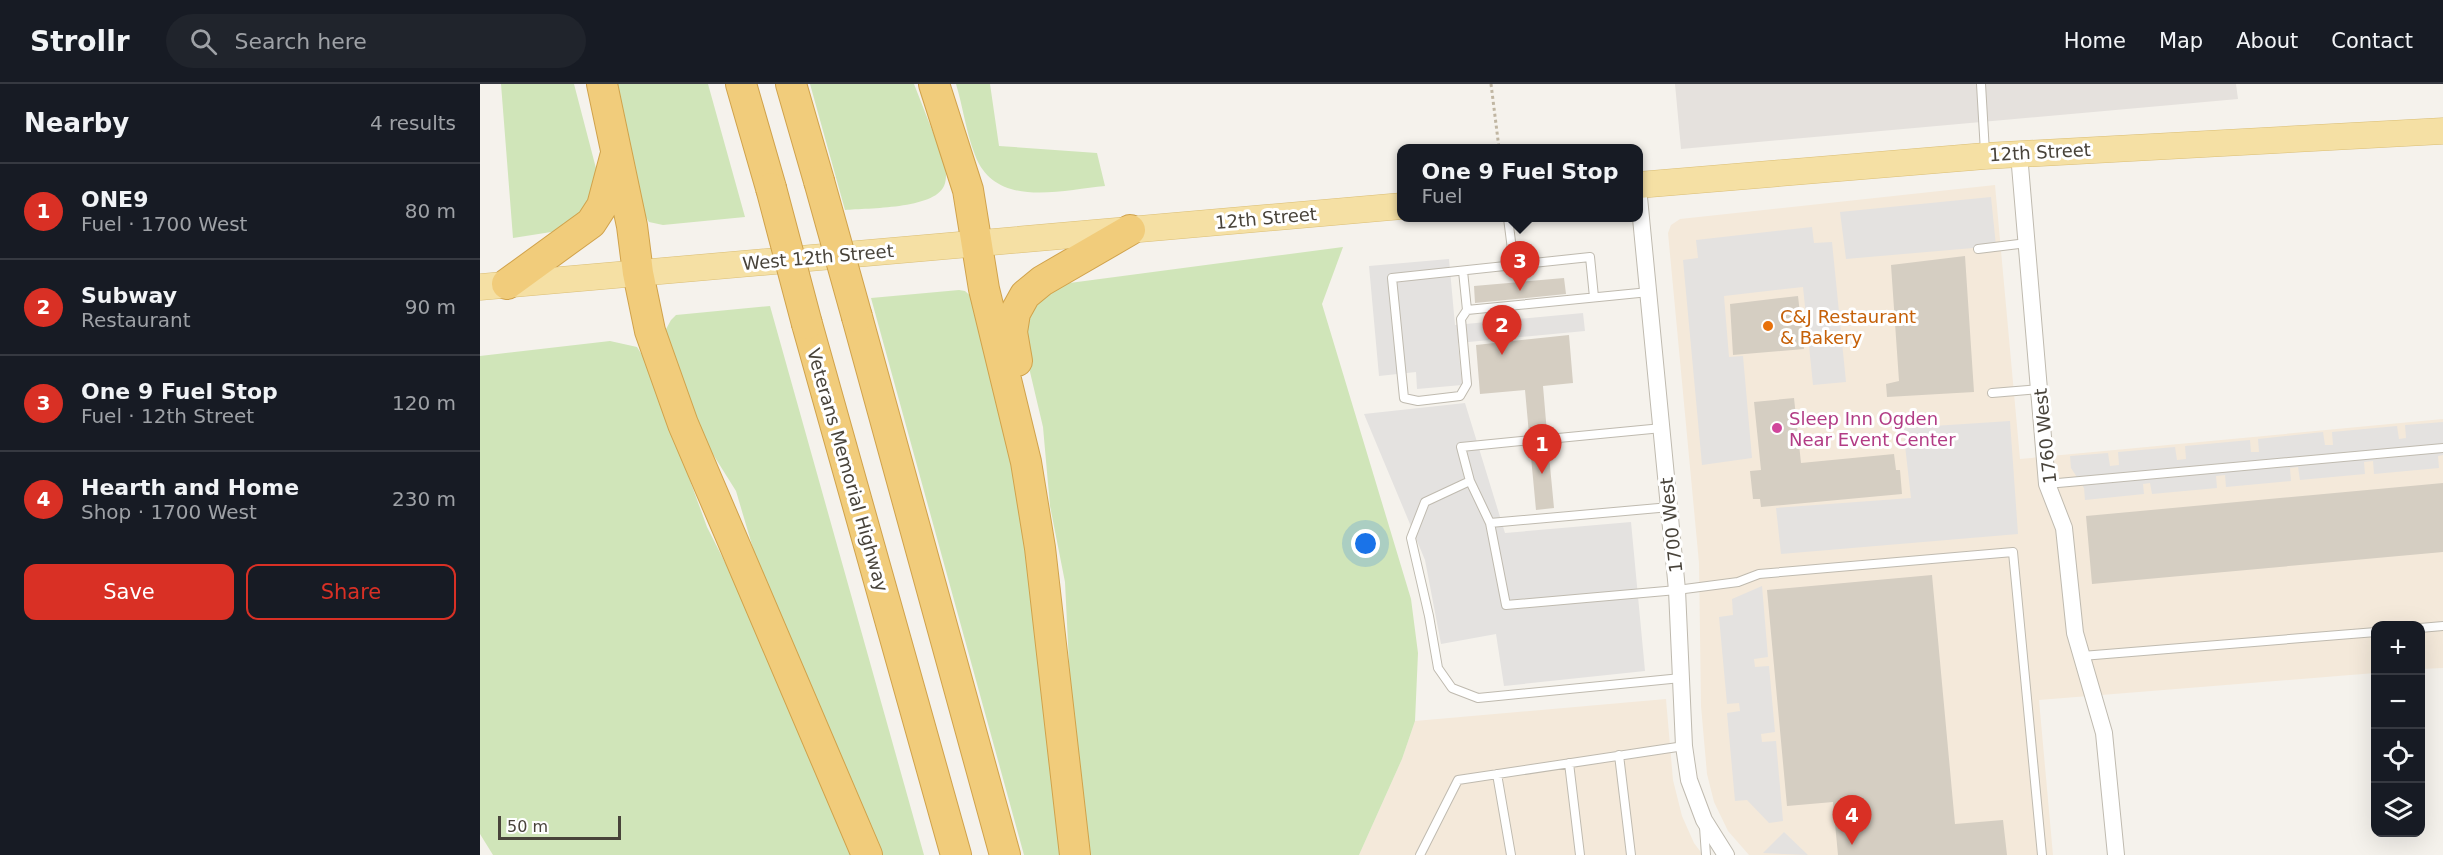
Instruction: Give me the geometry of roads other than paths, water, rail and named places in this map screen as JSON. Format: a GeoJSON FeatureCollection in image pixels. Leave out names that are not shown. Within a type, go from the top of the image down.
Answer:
{"type":"FeatureCollection","features":[{"type":"Feature","properties":{"kind":"highway"},"geometry":{"type":"LineString","coordinates":[[602,84],[632,226],[638,273],[650,331],[683,424],[867,855]]}},
{"type":"Feature","properties":{"kind":"highway","name":"Veterans Memorial Highway"},"geometry":{"type":"LineString","coordinates":[[741,84],[956,855]]}},
{"type":"Feature","properties":{"kind":"highway"},"geometry":{"type":"LineString","coordinates":[[791,84],[1005,855]]}},
{"type":"Feature","properties":{"kind":"highway"},"geometry":{"type":"LineString","coordinates":[[934,84],[968,190],[984,288],[1026,462],[1040,548],[1075,855]]}},
{"type":"Feature","properties":{"kind":"highway"},"geometry":{"type":"LineString","coordinates":[[493,286],[591,223],[602,206],[616,151]]}},
{"type":"Feature","properties":{"kind":"highway"},"geometry":{"type":"LineString","coordinates":[[1026,462],[1027,409],[1012,332],[1015,313],[1025,295],[1042,281],[1130,230]]}},
{"type":"Feature","properties":{"kind":"main road","name":"12th Street"},"geometry":{"type":"LineString","coordinates":[[1643,186],[1985,156],[2443,131]]}},
{"type":"Feature","properties":{"kind":"main road","name":"12th Street"},"geometry":{"type":"LineString","coordinates":[[1130,230],[1397,206]]}},
{"type":"Feature","properties":{"kind":"main road","name":"West 12th Street"},"geometry":{"type":"LineString","coordinates":[[493,286],[1130,230]]}},
{"type":"Feature","properties":{"kind":"street","name":"1760 West"},"geometry":{"type":"LineString","coordinates":[[2019,154],[2047,484],[2064,528],[2075,633],[2104,733],[2116,855]]}},
{"type":"Feature","properties":{"kind":"street","name":"1700 West"},"geometry":{"type":"LineString","coordinates":[[1641,222],[1677,590],[1684,746],[1689,780],[1704,820],[1726,855]]}},
{"type":"Feature","properties":{"kind":"lane"},"geometry":{"type":"LineString","coordinates":[[1981,84],[1985,156]]}},
{"type":"Feature","properties":{"kind":"lane"},"geometry":{"type":"LineString","coordinates":[[1509,222],[1514,265]]}},
{"type":"Feature","properties":{"kind":"lane"},"geometry":{"type":"LineString","coordinates":[[1978,249],[2028,243]]}},
{"type":"Feature","properties":{"kind":"lane"},"geometry":{"type":"LineString","coordinates":[[1463,271],[1467,310],[1461,320],[1467,384],[1460,396],[1418,400],[1404,398],[1392,278],[1590,257],[1594,297]]}},
{"type":"Feature","properties":{"kind":"lane"},"geometry":{"type":"LineString","coordinates":[[1467,310],[1648,292]]}},
{"type":"Feature","properties":{"kind":"lane"},"geometry":{"type":"LineString","coordinates":[[1992,393],[2040,389]]}},
{"type":"Feature","properties":{"kind":"lane"},"geometry":{"type":"LineString","coordinates":[[1548,439],[1662,428]]}},
{"type":"Feature","properties":{"kind":"lane"},"geometry":{"type":"LineString","coordinates":[[1530,440],[1461,447],[1470,481],[1490,523],[1506,605],[1677,590],[1738,582],[1759,574],[2013,552],[2042,855]]}},
{"type":"Feature","properties":{"kind":"lane"},"geometry":{"type":"LineString","coordinates":[[2047,484],[2443,448]]}},
{"type":"Feature","properties":{"kind":"lane"},"geometry":{"type":"LineString","coordinates":[[1470,481],[1425,502],[1411,538],[1438,668],[1452,688],[1478,698],[1681,678]]}},
{"type":"Feature","properties":{"kind":"lane"},"geometry":{"type":"LineString","coordinates":[[1490,523],[1670,507]]}},
{"type":"Feature","properties":{"kind":"lane"},"geometry":{"type":"LineString","coordinates":[[2425,628],[2443,626]]}},
{"type":"Feature","properties":{"kind":"lane"},"geometry":{"type":"LineString","coordinates":[[2082,656],[2371,632]]}},
{"type":"Feature","properties":{"kind":"lane"},"geometry":{"type":"LineString","coordinates":[[1420,855],[1458,780],[1684,746]]}},
{"type":"Feature","properties":{"kind":"lane"},"geometry":{"type":"LineString","coordinates":[[1619,755],[1630,855]]}},
{"type":"Feature","properties":{"kind":"lane"},"geometry":{"type":"LineString","coordinates":[[1569,763],[1580,855]]}},
{"type":"Feature","properties":{"kind":"lane"},"geometry":{"type":"LineString","coordinates":[[1497,774],[1512,855]]}},
{"type":"Feature","properties":{"kind":"lane"},"geometry":{"type":"LineString","coordinates":[[1704,820],[1706,855]]}},
{"type":"Feature","properties":{"kind":"place","name":"One 9 Fuel Stop"},"geometry":{"type":"Point","coordinates":[1520,291]}},
{"type":"Feature","properties":{"kind":"place","name":"C&J Restaurant & Bakery"},"geometry":{"type":"Point","coordinates":[1768,326]}},
{"type":"Feature","properties":{"kind":"place","name":"Subway"},"geometry":{"type":"Point","coordinates":[1502,355]}},
{"type":"Feature","properties":{"kind":"place","name":"Sleep Inn Ogden Near Event Center"},"geometry":{"type":"Point","coordinates":[1777,428]}},
{"type":"Feature","properties":{"kind":"place","name":"ONE9"},"geometry":{"type":"Point","coordinates":[1542,474]}},
{"type":"Feature","properties":{"kind":"place","name":"Hearth and Home"},"geometry":{"type":"Point","coordinates":[1852,845]}}]}
